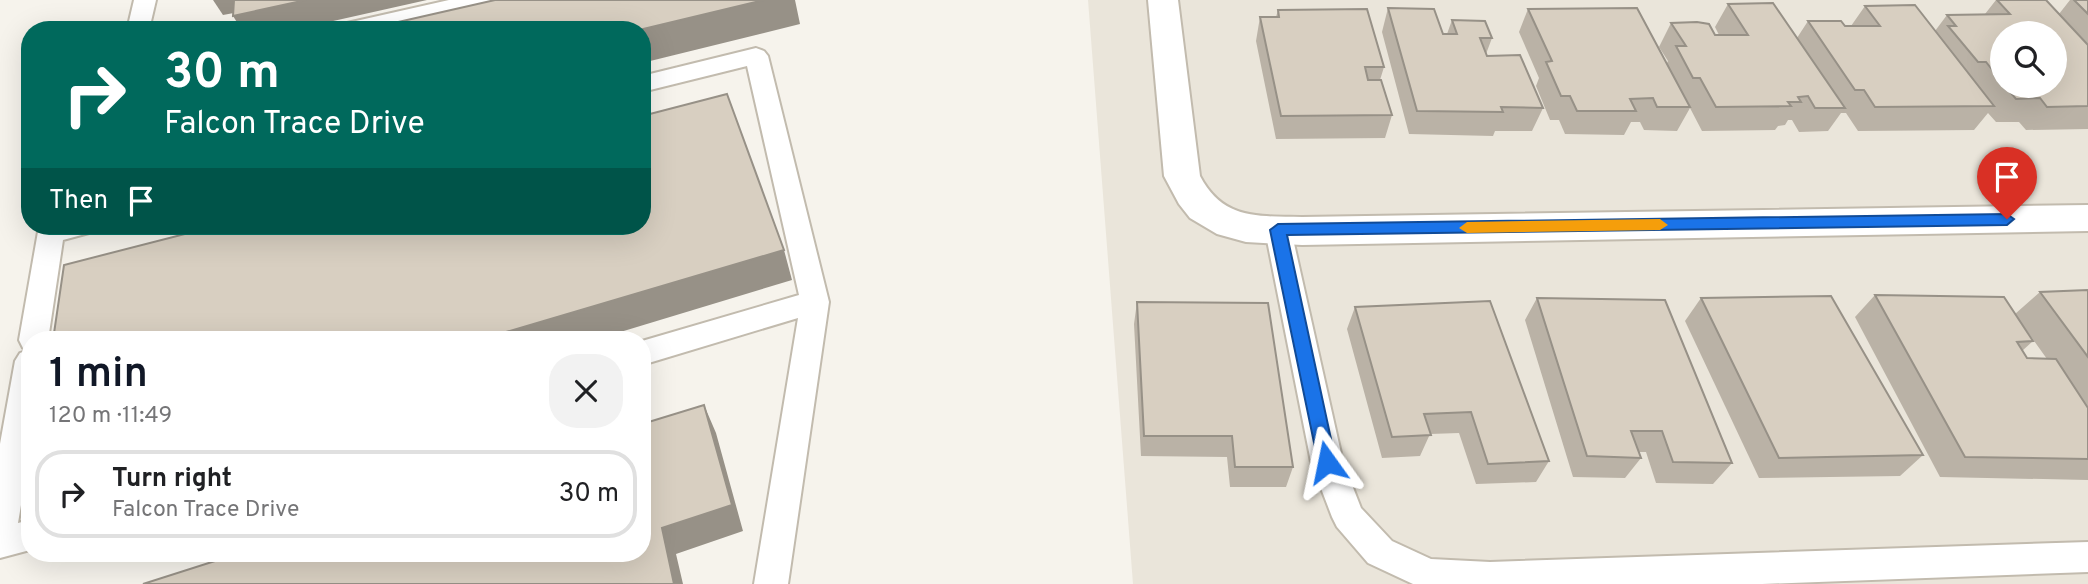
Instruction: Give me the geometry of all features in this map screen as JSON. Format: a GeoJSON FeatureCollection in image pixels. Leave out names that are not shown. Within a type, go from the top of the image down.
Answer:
{"type":"FeatureCollection","features":[{"type":"Feature","properties":{"kind":"street"},"geometry":{"type":"LineString","coordinates":[[1163,0],[1182,176],[1190,194],[1203,212],[1233,226],[1278,230],[2088,218]]}},
{"type":"Feature","properties":{"kind":"lane"},"geometry":{"type":"LineString","coordinates":[[140,21],[145,0]]}},
{"type":"Feature","properties":{"kind":"lane"},"geometry":{"type":"LineString","coordinates":[[387,21],[480,0]]}},
{"type":"Feature","properties":{"kind":"lane"},"geometry":{"type":"LineString","coordinates":[[1163,0],[1181,0]]}},
{"type":"Feature","properties":{"kind":"lane"},"geometry":{"type":"LineString","coordinates":[[651,82],[756,56],[815,302],[771,584]]}},
{"type":"Feature","properties":{"kind":"lane"},"geometry":{"type":"LineString","coordinates":[[1278,230],[1327,462],[1348,517],[1380,552],[1429,575],[1490,578],[2088,557]]}},
{"type":"Feature","properties":{"kind":"lane"},"geometry":{"type":"LineString","coordinates":[[34,331],[50,235]]}},
{"type":"Feature","properties":{"kind":"lane"},"geometry":{"type":"LineString","coordinates":[[651,351],[815,302]]}},
{"type":"Feature","properties":{"kind":"lane"},"geometry":{"type":"LineString","coordinates":[[0,532],[21,412]]}},
{"type":"Feature","properties":{"kind":"lane"},"geometry":{"type":"LineString","coordinates":[[0,543],[21,537]]}},
{"type":"Feature","properties":{"kind":"shaded area"},"geometry":{"type":"Polygon","coordinates":[[[1088,0],[2088,0],[2088,584],[1133,584],[1088,0]]]}},
{"type":"Feature","properties":{"kind":"building"},"geometry":{"type":"Polygon","coordinates":[[[234,0],[306,0],[233,16],[234,0]]]}},
{"type":"Feature","properties":{"kind":"building"},"geometry":{"type":"Polygon","coordinates":[[[495,0],[764,0],[651,27],[651,21],[403,21],[495,0]]]}},
{"type":"Feature","properties":{"kind":"building"},"geometry":{"type":"Polygon","coordinates":[[[1997,0],[2046,0],[2066,21],[1990,21],[1990,67],[1986,62],[1978,62],[1948,26],[1956,26],[1947,15],[2010,14],[1997,0]]]}},
{"type":"Feature","properties":{"kind":"building"},"geometry":{"type":"Polygon","coordinates":[[[2074,0],[2088,0],[2088,14],[2074,0]]]}},
{"type":"Feature","properties":{"kind":"building"},"geometry":{"type":"Polygon","coordinates":[[[1773,3],[1845,108],[1815,108],[1808,96],[1798,97],[1801,102],[1788,102],[1791,106],[1716,107],[1700,78],[1693,78],[1676,46],[1686,46],[1671,23],[1709,24],[1715,35],[1748,35],[1728,4],[1773,3]]]}},
{"type":"Feature","properties":{"kind":"building"},"geometry":{"type":"Polygon","coordinates":[[[1915,5],[1994,106],[1875,107],[1864,90],[1855,90],[1808,21],[1841,21],[1845,26],[1880,26],[1865,6],[1915,5]]]}},
{"type":"Feature","properties":{"kind":"building"},"geometry":{"type":"Polygon","coordinates":[[[1388,8],[1434,9],[1443,34],[1457,34],[1452,20],[1485,21],[1492,38],[1480,38],[1487,56],[1520,55],[1543,108],[1501,107],[1503,112],[1417,111],[1388,8]]]}},
{"type":"Feature","properties":{"kind":"building"},"geometry":{"type":"Polygon","coordinates":[[[1637,8],[1690,107],[1657,107],[1653,98],[1630,99],[1636,111],[1577,111],[1570,96],[1561,96],[1546,62],[1552,61],[1528,9],[1637,8]]]}},
{"type":"Feature","properties":{"kind":"building"},"geometry":{"type":"Polygon","coordinates":[[[1367,9],[1384,67],[1365,67],[1368,80],[1381,80],[1392,115],[1281,116],[1260,17],[1279,17],[1278,10],[1367,9]]]}},
{"type":"Feature","properties":{"kind":"building"},"geometry":{"type":"Polygon","coordinates":[[[2067,22],[2088,45],[2088,106],[2047,107],[2040,98],[2067,98],[2067,22]]]}},
{"type":"Feature","properties":{"kind":"building"},"geometry":{"type":"Polygon","coordinates":[[[727,94],[784,250],[510,331],[54,331],[64,265],[181,235],[651,235],[651,114],[727,94]]]}},
{"type":"Feature","properties":{"kind":"building"},"geometry":{"type":"Polygon","coordinates":[[[2088,290],[2088,357],[2040,292],[2088,290]]]}},
{"type":"Feature","properties":{"kind":"building"},"geometry":{"type":"Polygon","coordinates":[[[1875,295],[2004,297],[2033,341],[2017,342],[2027,358],[2056,359],[2088,408],[2088,459],[1965,457],[1875,295]]]}},
{"type":"Feature","properties":{"kind":"building"},"geometry":{"type":"Polygon","coordinates":[[[1831,296],[1923,455],[1779,458],[1701,298],[1831,296]]]}},
{"type":"Feature","properties":{"kind":"building"},"geometry":{"type":"Polygon","coordinates":[[[1537,298],[1665,300],[1732,463],[1673,462],[1662,431],[1631,431],[1641,458],[1587,456],[1537,298]]]}},
{"type":"Feature","properties":{"kind":"building"},"geometry":{"type":"Polygon","coordinates":[[[1490,301],[1549,461],[1488,464],[1471,412],[1424,414],[1431,435],[1392,437],[1355,307],[1490,301]]]}},
{"type":"Feature","properties":{"kind":"building"},"geometry":{"type":"Polygon","coordinates":[[[1137,302],[1268,303],[1293,467],[1235,467],[1232,436],[1144,436],[1137,302]]]}},
{"type":"Feature","properties":{"kind":"building"},"geometry":{"type":"Polygon","coordinates":[[[704,405],[732,505],[662,528],[674,584],[143,584],[212,562],[651,562],[651,421],[704,405]]]}},
{"type":"Feature","properties":{"kind":"slow traffic"},"geometry":{"type":"LineString","coordinates":[[1467,228],[1660,225]]}},
{"type":"Feature","properties":{"kind":"route"},"geometry":{"type":"LineString","coordinates":[[1327,462],[1278,230],[2007,219]]}}]}
